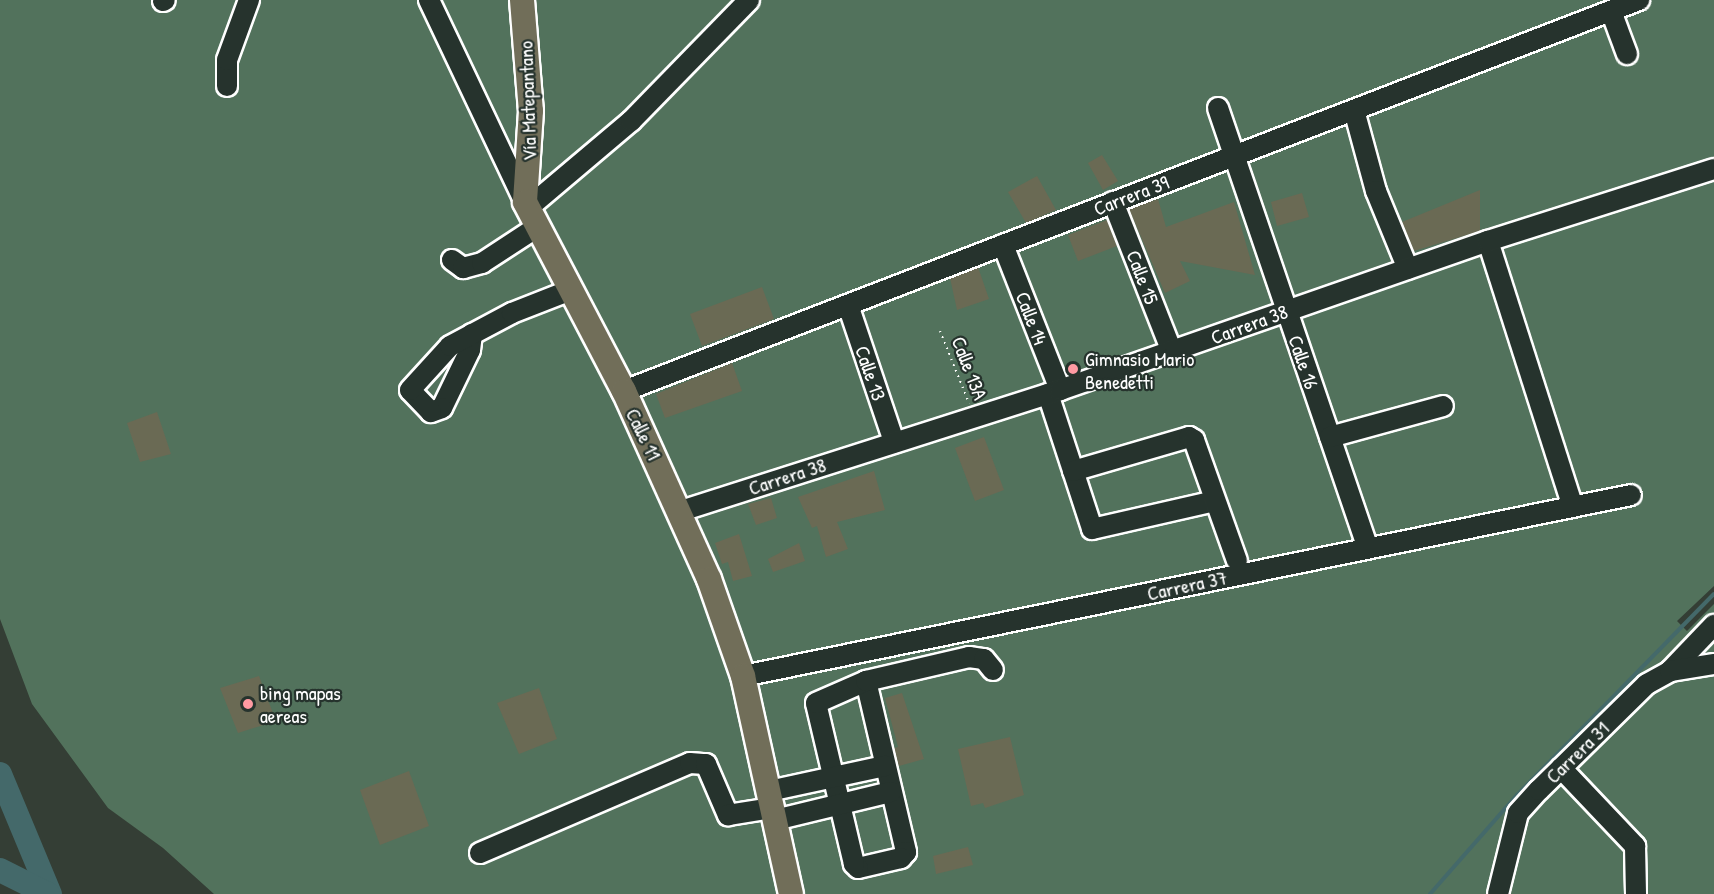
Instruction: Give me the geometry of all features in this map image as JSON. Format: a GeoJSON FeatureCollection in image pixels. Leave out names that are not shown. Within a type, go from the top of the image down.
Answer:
{"type":"FeatureCollection","features":[{"type":"Feature","properties":{"kind":"main road","name":"Vía Matepantano"},"geometry":{"type":"LineString","coordinates":[[522,0],[531,111],[530,212]]}},
{"type":"Feature","properties":{"kind":"main road","name":"Calle 11"},"geometry":{"type":"LineString","coordinates":[[530,212],[568,291],[624,391],[681,511],[743,676],[791,894]]}},
{"type":"Feature","properties":{"kind":"street"},"geometry":{"type":"LineString","coordinates":[[227,86],[227,60],[249,0]]}},
{"type":"Feature","properties":{"kind":"street","name":"Calle 11"},"geometry":{"type":"LineString","coordinates":[[429,0],[530,212]]}},
{"type":"Feature","properties":{"kind":"street"},"geometry":{"type":"LineString","coordinates":[[452,260],[463,268],[482,263],[530,212],[630,121],[750,0]]}},
{"type":"Feature","properties":{"kind":"street","name":"Carrera 39"},"geometry":{"type":"LineString","coordinates":[[624,391],[1639,0]]}},
{"type":"Feature","properties":{"kind":"street"},"geometry":{"type":"LineString","coordinates":[[1611,11],[1627,54]]}},
{"type":"Feature","properties":{"kind":"street","name":"Calle 16"},"geometry":{"type":"LineString","coordinates":[[1218,108],[1368,548]]}},
{"type":"Feature","properties":{"kind":"street"},"geometry":{"type":"LineString","coordinates":[[1354,110],[1376,191],[1408,269]]}},
{"type":"Feature","properties":{"kind":"street","name":"Carrera 38"},"geometry":{"type":"LineString","coordinates":[[681,511],[974,415],[1054,392],[1488,241],[1714,169]]}},
{"type":"Feature","properties":{"kind":"street","name":"Calle 15"},"geometry":{"type":"LineString","coordinates":[[1113,202],[1172,352]]}},
{"type":"Feature","properties":{"kind":"street"},"geometry":{"type":"LineString","coordinates":[[1488,241],[1573,507]]}},
{"type":"Feature","properties":{"kind":"street","name":"Calle 14"},"geometry":{"type":"LineString","coordinates":[[1003,245],[1054,392],[1073,471],[1092,530],[1215,501]]}},
{"type":"Feature","properties":{"kind":"street"},"geometry":{"type":"LineString","coordinates":[[472,334],[568,291]]}},
{"type":"Feature","properties":{"kind":"street","name":"Calle 13"},"geometry":{"type":"LineString","coordinates":[[848,305],[894,442]]}},
{"type":"Feature","properties":{"kind":"street"},"geometry":{"type":"LineString","coordinates":[[1330,436],[1443,406]]}},
{"type":"Feature","properties":{"kind":"street"},"geometry":{"type":"LineString","coordinates":[[1073,471],[1189,437],[1194,440],[1238,561]]}},
{"type":"Feature","properties":{"kind":"street","name":"Carrera 37"},"geometry":{"type":"LineString","coordinates":[[743,676],[1630,495]]}},
{"type":"Feature","properties":{"kind":"street"},"geometry":{"type":"LineString","coordinates":[[1670,671],[1714,625]]}},
{"type":"Feature","properties":{"kind":"street"},"geometry":{"type":"LineString","coordinates":[[866,681],[906,852],[901,858],[856,867],[816,703],[866,681],[969,657],[984,659],[993,670]]}},
{"type":"Feature","properties":{"kind":"street","name":"Carrera 31"},"geometry":{"type":"LineString","coordinates":[[1498,894],[1518,813],[1647,684],[1670,671],[1714,664]]}},
{"type":"Feature","properties":{"kind":"street"},"geometry":{"type":"LineString","coordinates":[[480,853],[690,763],[706,764],[728,815],[772,806],[841,804],[891,792]]}},
{"type":"Feature","properties":{"kind":"street"},"geometry":{"type":"LineString","coordinates":[[772,806],[833,777],[885,766]]}},
{"type":"Feature","properties":{"kind":"street"},"geometry":{"type":"LineString","coordinates":[[1562,768],[1635,846],[1636,894]]}},
{"type":"Feature","properties":{"kind":"path","name":"Calle 13A"},"geometry":{"type":"LineString","coordinates":[[940,331],[974,415]]}},
{"type":"Feature","properties":{"kind":"green space"},"geometry":{"type":"Polygon","coordinates":[[[0,0],[1714,0],[1714,586],[1677,621],[1687,631],[1714,604],[1714,894],[214,894],[163,848],[108,808],[32,704],[0,619],[0,0]]]}},
{"type":"Feature","properties":{"kind":"building"},"geometry":{"type":"Polygon","coordinates":[[[1102,155],[1118,181],[1103,190],[1088,163],[1102,155]]]}},
{"type":"Feature","properties":{"kind":"building"},"geometry":{"type":"Polygon","coordinates":[[[1037,176],[1056,210],[1026,223],[1008,192],[1037,176]]]}},
{"type":"Feature","properties":{"kind":"building"},"geometry":{"type":"Polygon","coordinates":[[[1480,190],[1480,231],[1414,251],[1402,222],[1480,190]]]}},
{"type":"Feature","properties":{"kind":"building"},"geometry":{"type":"Polygon","coordinates":[[[1302,193],[1309,217],[1277,226],[1271,202],[1302,193]]]}},
{"type":"Feature","properties":{"kind":"building"},"geometry":{"type":"Polygon","coordinates":[[[1158,199],[1166,227],[1234,202],[1255,275],[1180,261],[1190,281],[1165,293],[1129,209],[1158,199]]]}},
{"type":"Feature","properties":{"kind":"building"},"geometry":{"type":"Polygon","coordinates":[[[1107,220],[1117,246],[1078,261],[1068,235],[1107,220]]]}},
{"type":"Feature","properties":{"kind":"building"},"geometry":{"type":"Polygon","coordinates":[[[978,267],[989,299],[957,310],[950,278],[978,267]]]}},
{"type":"Feature","properties":{"kind":"building"},"geometry":{"type":"Polygon","coordinates":[[[762,287],[774,319],[702,346],[690,314],[762,287]]]}},
{"type":"Feature","properties":{"kind":"building"},"geometry":{"type":"Polygon","coordinates":[[[732,363],[742,391],[665,418],[656,394],[732,363]]]}},
{"type":"Feature","properties":{"kind":"building"},"geometry":{"type":"Polygon","coordinates":[[[157,412],[171,454],[140,462],[127,423],[157,412]]]}},
{"type":"Feature","properties":{"kind":"building"},"geometry":{"type":"Polygon","coordinates":[[[984,437],[1004,490],[975,501],[955,448],[984,437]]]}},
{"type":"Feature","properties":{"kind":"building"},"geometry":{"type":"Polygon","coordinates":[[[874,471],[885,510],[837,522],[848,549],[826,557],[817,526],[812,528],[798,497],[874,471]]]}},
{"type":"Feature","properties":{"kind":"building"},"geometry":{"type":"Polygon","coordinates":[[[771,498],[777,518],[756,525],[748,504],[771,498]]]}},
{"type":"Feature","properties":{"kind":"building"},"geometry":{"type":"Polygon","coordinates":[[[739,534],[752,576],[733,581],[728,562],[722,564],[715,543],[739,534]]]}},
{"type":"Feature","properties":{"kind":"building"},"geometry":{"type":"Polygon","coordinates":[[[799,543],[805,561],[773,572],[768,559],[799,543]]]}},
{"type":"Feature","properties":{"kind":"building","name":"bing mapas aereas"},"geometry":{"type":"Polygon","coordinates":[[[259,676],[276,721],[238,733],[220,688],[259,676]]]}},
{"type":"Feature","properties":{"kind":"building"},"geometry":{"type":"Polygon","coordinates":[[[539,688],[557,739],[519,754],[497,703],[539,688]]]}},
{"type":"Feature","properties":{"kind":"building"},"geometry":{"type":"Polygon","coordinates":[[[902,693],[924,759],[899,766],[894,748],[898,747],[885,698],[902,693]]]}},
{"type":"Feature","properties":{"kind":"building"},"geometry":{"type":"Polygon","coordinates":[[[1010,737],[1024,795],[985,808],[983,803],[971,806],[958,749],[1010,737]]]}},
{"type":"Feature","properties":{"kind":"building"},"geometry":{"type":"Polygon","coordinates":[[[409,771],[429,826],[380,845],[360,790],[409,771]]]}},
{"type":"Feature","properties":{"kind":"building"},"geometry":{"type":"Polygon","coordinates":[[[968,847],[973,865],[936,874],[933,856],[968,847]]]}},
{"type":"Feature","properties":{"kind":"waterway"},"geometry":{"type":"LineString","coordinates":[[1430,894],[1517,795],[1714,594]]}},
{"type":"Feature","properties":{"kind":"waterway"},"geometry":{"type":"LineString","coordinates":[[0,774],[50,894]]}},
{"type":"Feature","properties":{"kind":"waterway"},"geometry":{"type":"LineString","coordinates":[[0,870],[48,894]]}},
{"type":"Feature","properties":{"kind":"place","name":"Gimnasio Mario Benedetti"},"geometry":{"type":"Point","coordinates":[1073,369]}},
{"type":"Feature","properties":{"kind":"place","name":"bing mapas aereas"},"geometry":{"type":"Point","coordinates":[248,704]}}]}
